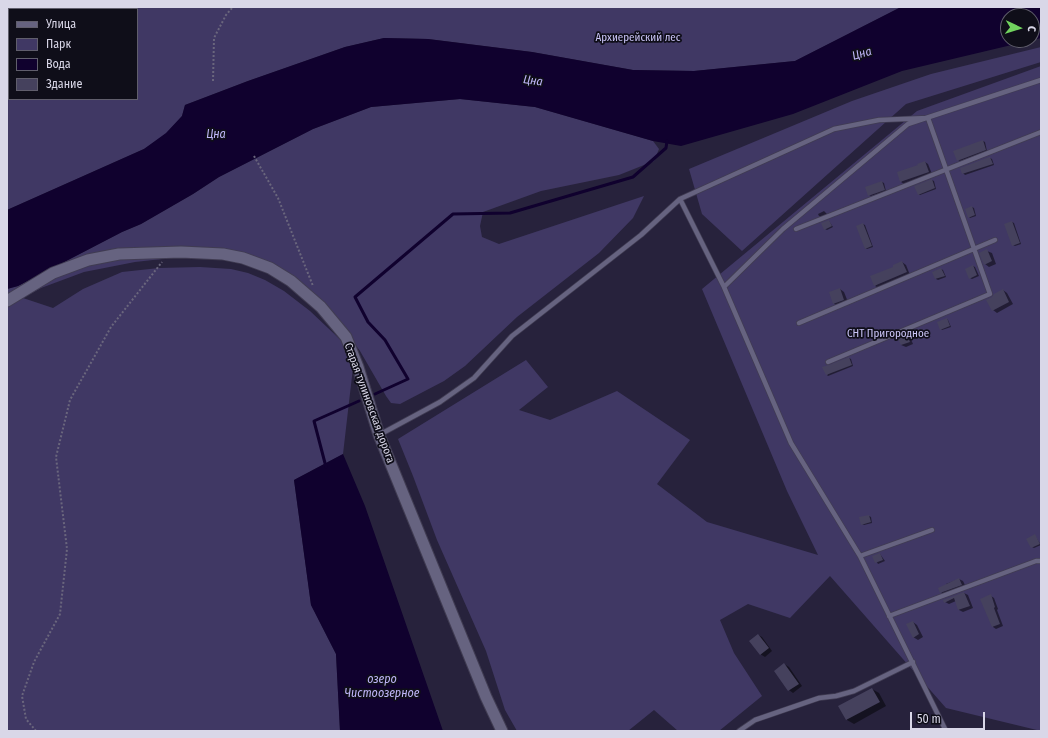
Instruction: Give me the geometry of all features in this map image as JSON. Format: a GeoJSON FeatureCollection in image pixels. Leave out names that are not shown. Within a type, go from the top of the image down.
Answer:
{"type":"FeatureCollection","features":[{"type":"Feature","properties":{"kind":"street","name":"Старая тулиновская дорога"},"geometry":{"type":"LineString","coordinates":[[7,302],[53,273],[88,260],[119,254],[170,252],[223,254],[243,258],[270,268],[291,281],[321,307],[346,337],[358,367],[379,435],[486,697],[502,731]]}},
{"type":"Feature","properties":{"kind":"lane"},"geometry":{"type":"LineString","coordinates":[[724,287],[783,228],[908,124],[1041,80]]}},
{"type":"Feature","properties":{"kind":"lane"},"geometry":{"type":"LineString","coordinates":[[828,362],[990,294],[928,118]]}},
{"type":"Feature","properties":{"kind":"lane"},"geometry":{"type":"LineString","coordinates":[[379,435],[440,402],[474,378],[512,336],[641,235],[680,199],[834,129],[879,120],[928,118]]}},
{"type":"Feature","properties":{"kind":"lane"},"geometry":{"type":"LineString","coordinates":[[796,229],[1041,132]]}},
{"type":"Feature","properties":{"kind":"lane"},"geometry":{"type":"LineString","coordinates":[[680,199],[724,287],[791,443],[860,556],[946,731]]}},
{"type":"Feature","properties":{"kind":"lane"},"geometry":{"type":"LineString","coordinates":[[799,323],[995,240]]}},
{"type":"Feature","properties":{"kind":"lane"},"geometry":{"type":"LineString","coordinates":[[860,556],[932,530]]}},
{"type":"Feature","properties":{"kind":"lane"},"geometry":{"type":"LineString","coordinates":[[889,616],[1036,561],[1041,561]]}},
{"type":"Feature","properties":{"kind":"lane"},"geometry":{"type":"LineString","coordinates":[[739,731],[755,720],[819,698],[836,696],[854,691],[913,662]]}},
{"type":"Feature","properties":{"kind":"path"},"geometry":{"type":"LineString","coordinates":[[213,81],[214,38],[226,15],[233,7]]}},
{"type":"Feature","properties":{"kind":"path"},"geometry":{"type":"LineString","coordinates":[[254,156],[278,198],[321,307]]}},
{"type":"Feature","properties":{"kind":"path"},"geometry":{"type":"LineString","coordinates":[[36,731],[26,720],[22,696],[34,662],[60,614],[67,549],[56,457],[70,400],[111,327],[170,252]]}},
{"type":"Feature","properties":{"kind":"green space","name":"Архиерейский лес"},"geometry":{"type":"Polygon","coordinates":[[[7,7],[901,7],[795,61],[694,71],[633,70],[532,52],[428,39],[384,38],[345,47],[185,105],[182,116],[166,134],[144,149],[7,210],[7,7]]]}},
{"type":"Feature","properties":{"kind":"green space"},"geometry":{"type":"Polygon","coordinates":[[[1040,47],[1041,62],[906,104],[742,251],[702,214],[689,169],[852,101],[931,74],[1040,47]]]}},
{"type":"Feature","properties":{"kind":"green space","name":"СНТ Пригородное"},"geometry":{"type":"Polygon","coordinates":[[[1041,66],[1041,731],[946,708],[830,576],[790,618],[748,604],[720,620],[734,653],[762,696],[719,731],[678,731],[654,710],[628,731],[517,731],[505,710],[486,651],[437,540],[398,439],[526,360],[548,387],[519,410],[550,420],[617,391],[690,440],[657,484],[707,522],[818,555],[787,491],[702,289],[917,111],[1041,66]]]}},
{"type":"Feature","properties":{"kind":"green space"},"geometry":{"type":"Polygon","coordinates":[[[460,99],[535,107],[653,141],[659,149],[654,161],[619,175],[541,191],[483,212],[480,226],[482,237],[499,244],[644,196],[633,218],[599,253],[517,317],[465,366],[444,381],[400,404],[391,403],[360,351],[345,330],[298,290],[253,264],[223,258],[180,257],[135,262],[84,272],[41,288],[23,298],[53,308],[83,289],[122,272],[159,268],[200,267],[231,269],[248,273],[265,280],[284,291],[310,311],[347,346],[354,359],[343,454],[294,480],[311,605],[336,654],[340,731],[7,731],[7,289],[18,286],[122,232],[141,224],[219,177],[313,129],[371,107],[460,99]]]}},
{"type":"Feature","properties":{"kind":"water","name":"Цна"},"geometry":{"type":"Polygon","coordinates":[[[901,7],[1041,7],[1041,38],[1040,8],[1000,8],[1000,48],[902,71],[793,114],[681,146],[653,141],[535,107],[460,99],[371,107],[313,129],[219,177],[141,224],[122,232],[18,286],[7,289],[7,210],[144,149],[166,133],[182,116],[185,105],[345,47],[384,38],[428,39],[532,52],[633,70],[694,71],[795,61],[901,7]]]}},
{"type":"Feature","properties":{"kind":"water","name":"озеро Чистоозерное"},"geometry":{"type":"Polygon","coordinates":[[[343,454],[365,506],[443,731],[340,731],[336,654],[311,605],[294,480],[343,454]]]}},
{"type":"Feature","properties":{"kind":"building"},"geometry":{"type":"Polygon","coordinates":[[[983,140],[986,150],[957,161],[953,151],[983,140]]]}},
{"type":"Feature","properties":{"kind":"building"},"geometry":{"type":"Polygon","coordinates":[[[989,157],[993,164],[962,174],[960,168],[989,157]]]}},
{"type":"Feature","properties":{"kind":"building"},"geometry":{"type":"Polygon","coordinates":[[[925,161],[929,172],[900,182],[897,172],[925,161]]]}},
{"type":"Feature","properties":{"kind":"building"},"geometry":{"type":"Polygon","coordinates":[[[932,179],[935,188],[918,195],[914,186],[932,179]]]}},
{"type":"Feature","properties":{"kind":"building"},"geometry":{"type":"Polygon","coordinates":[[[882,181],[885,190],[868,196],[865,187],[882,181]]]}},
{"type":"Feature","properties":{"kind":"building"},"geometry":{"type":"Polygon","coordinates":[[[972,206],[975,215],[968,218],[965,209],[972,206]]]}},
{"type":"Feature","properties":{"kind":"building"},"geometry":{"type":"Polygon","coordinates":[[[829,220],[832,226],[824,230],[821,223],[829,220]]]}},
{"type":"Feature","properties":{"kind":"building"},"geometry":{"type":"Polygon","coordinates":[[[1012,221],[1020,243],[1012,246],[1004,224],[1012,221]]]}},
{"type":"Feature","properties":{"kind":"building"},"geometry":{"type":"Polygon","coordinates":[[[863,223],[872,246],[865,249],[856,226],[863,223]]]}},
{"type":"Feature","properties":{"kind":"building"},"geometry":{"type":"Polygon","coordinates":[[[987,249],[992,261],[984,265],[979,253],[987,249]]]}},
{"type":"Feature","properties":{"kind":"building"},"geometry":{"type":"Polygon","coordinates":[[[902,261],[907,272],[874,286],[870,276],[893,267],[893,265],[902,261]]]}},
{"type":"Feature","properties":{"kind":"building"},"geometry":{"type":"Polygon","coordinates":[[[973,265],[977,275],[969,279],[965,269],[973,265]]]}},
{"type":"Feature","properties":{"kind":"building"},"geometry":{"type":"Polygon","coordinates":[[[941,268],[945,276],[935,279],[932,272],[941,268]]]}},
{"type":"Feature","properties":{"kind":"building"},"geometry":{"type":"Polygon","coordinates":[[[840,288],[844,300],[833,304],[829,292],[840,288]]]}},
{"type":"Feature","properties":{"kind":"building"},"geometry":{"type":"Polygon","coordinates":[[[1003,289],[1009,302],[992,311],[986,300],[1003,289]]]}},
{"type":"Feature","properties":{"kind":"building"},"geometry":{"type":"Polygon","coordinates":[[[947,318],[950,326],[940,330],[937,322],[947,318]]]}},
{"type":"Feature","properties":{"kind":"building"},"geometry":{"type":"Polygon","coordinates":[[[906,333],[910,342],[901,345],[897,337],[906,333]]]}},
{"type":"Feature","properties":{"kind":"building"},"geometry":{"type":"Polygon","coordinates":[[[849,357],[852,365],[826,375],[822,367],[849,357]]]}},
{"type":"Feature","properties":{"kind":"building"},"geometry":{"type":"Polygon","coordinates":[[[869,515],[871,522],[861,525],[859,517],[869,515]]]}},
{"type":"Feature","properties":{"kind":"building"},"geometry":{"type":"Polygon","coordinates":[[[1035,534],[1040,544],[1031,548],[1026,539],[1035,534]]]}},
{"type":"Feature","properties":{"kind":"building"},"geometry":{"type":"Polygon","coordinates":[[[880,553],[883,560],[875,563],[872,556],[880,553]]]}},
{"type":"Feature","properties":{"kind":"building"},"geometry":{"type":"Polygon","coordinates":[[[959,578],[962,585],[940,593],[938,588],[959,578]]]}},
{"type":"Feature","properties":{"kind":"building"},"geometry":{"type":"Polygon","coordinates":[[[964,592],[970,606],[958,610],[954,598],[944,603],[943,600],[964,592]]]}},
{"type":"Feature","properties":{"kind":"building"},"geometry":{"type":"Polygon","coordinates":[[[991,594],[1000,624],[992,627],[980,599],[991,594]]]}},
{"type":"Feature","properties":{"kind":"building"},"geometry":{"type":"Polygon","coordinates":[[[913,621],[919,634],[913,638],[906,624],[913,621]]]}},
{"type":"Feature","properties":{"kind":"building"},"geometry":{"type":"Polygon","coordinates":[[[758,634],[769,648],[760,655],[749,641],[758,634]]]}},
{"type":"Feature","properties":{"kind":"building"},"geometry":{"type":"Polygon","coordinates":[[[784,663],[799,684],[788,691],[774,671],[784,663]]]}},
{"type":"Feature","properties":{"kind":"building"},"geometry":{"type":"Polygon","coordinates":[[[872,688],[880,702],[846,720],[838,706],[872,688]]]}},
{"type":"Feature","properties":{"kind":"waterway"},"geometry":{"type":"LineString","coordinates":[[375,394],[408,379],[385,340],[368,322],[355,297],[453,214],[510,213],[633,177],[666,148],[667,141]]}},
{"type":"Feature","properties":{"kind":"waterway"},"geometry":{"type":"LineString","coordinates":[[326,467],[314,421],[359,401]]}}]}
